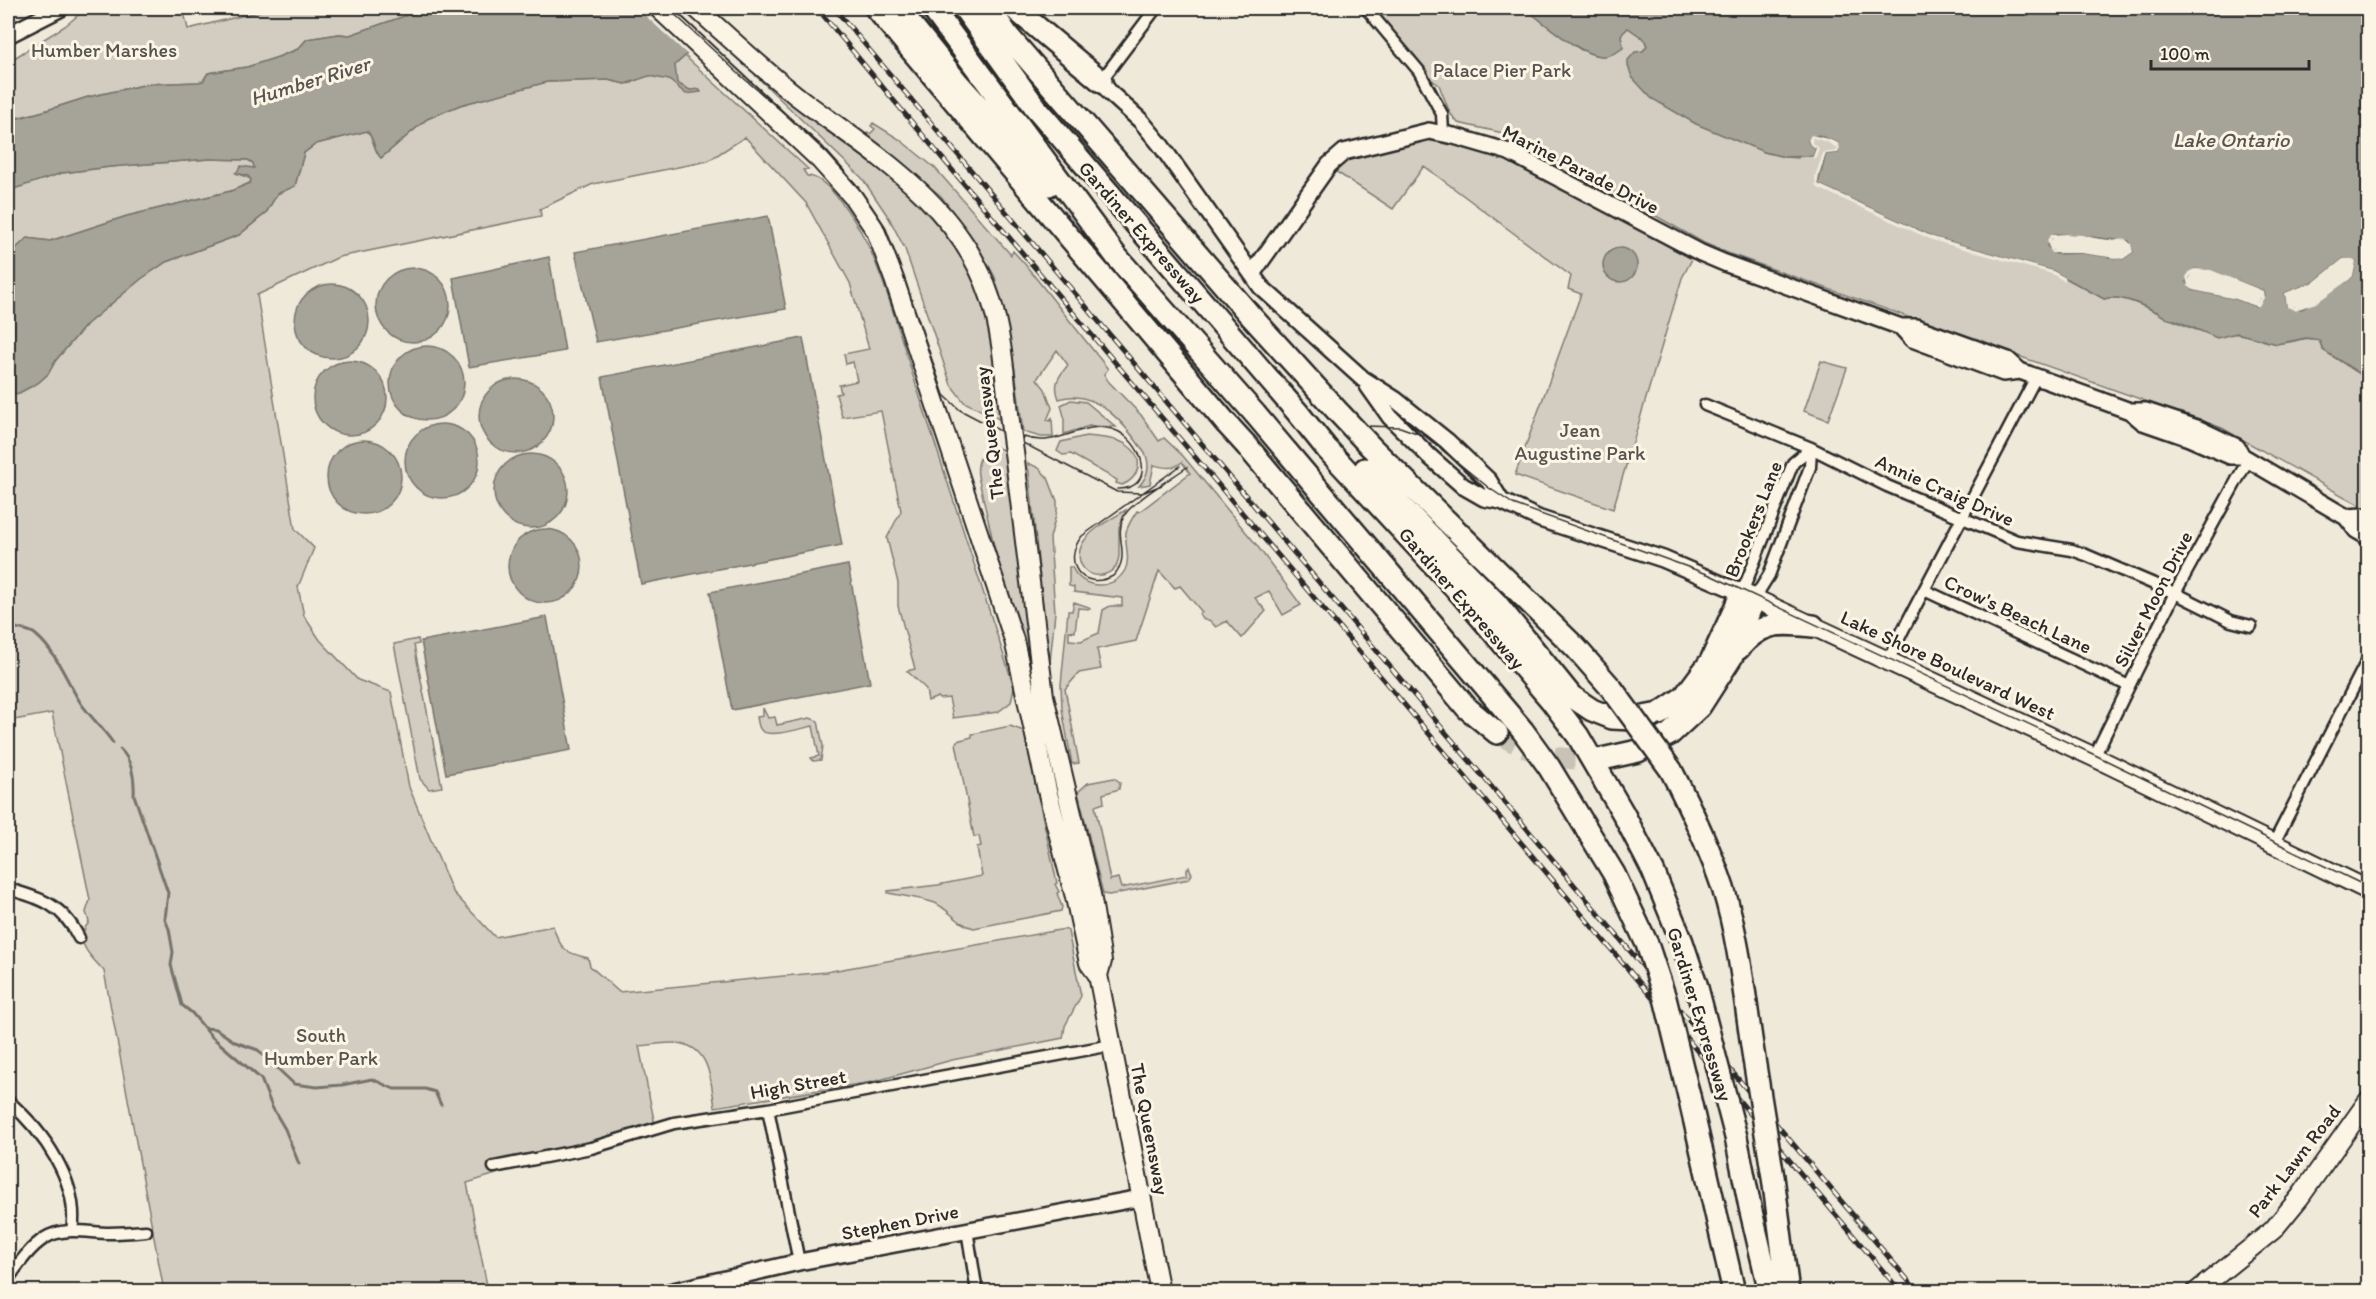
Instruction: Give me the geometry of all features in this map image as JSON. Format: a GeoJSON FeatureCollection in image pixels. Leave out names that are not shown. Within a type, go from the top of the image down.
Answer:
{"type":"FeatureCollection","features":[{"type":"Feature","properties":{"kind":"highway"},"geometry":{"type":"LineString","coordinates":[[876,8],[1467,708],[1497,733]]}},
{"type":"Feature","properties":{"kind":"highway"},"geometry":{"type":"LineString","coordinates":[[898,8],[1021,156],[1116,256]]}},
{"type":"Feature","properties":{"kind":"highway","name":"Gardiner Expressway"},"geometry":{"type":"LineString","coordinates":[[932,8],[1116,256],[1255,414],[1529,740],[1549,767],[1614,874],[1647,944],[1665,998],[1734,1292]]}},
{"type":"Feature","properties":{"kind":"highway","name":"Gardiner Expressway"},"geometry":{"type":"LineString","coordinates":[[964,8],[1036,108],[1223,325],[1303,410],[1551,700],[1578,736],[1623,813],[1653,871],[1682,942],[1696,984],[1736,1137],[1770,1292]]}},
{"type":"Feature","properties":{"kind":"highway"},"geometry":{"type":"LineString","coordinates":[[989,8],[1008,36],[1250,314],[1370,447],[1576,648],[1612,689],[1671,770],[1703,833],[1723,890],[1736,946],[1773,1177],[1788,1292]]}},
{"type":"Feature","properties":{"kind":"highway"},"geometry":{"type":"LineString","coordinates":[[1014,8],[1101,81]]}},
{"type":"Feature","properties":{"kind":"highway"},"geometry":{"type":"LineString","coordinates":[[1333,446],[1496,603],[1571,696],[1612,718],[1633,719],[1659,714],[1684,697],[1711,661],[1748,596]]}},
{"type":"Feature","properties":{"kind":"highway"},"geometry":{"type":"LineString","coordinates":[[1732,656],[1748,596]]}},
{"type":"Feature","properties":{"kind":"highway"},"geometry":{"type":"LineString","coordinates":[[1602,759],[1638,751],[1670,734],[1700,706],[1732,656],[1752,633],[1763,627],[1813,626]]}},
{"type":"Feature","properties":{"kind":"main road","name":"The Queensway"},"geometry":{"type":"LineString","coordinates":[[658,8],[820,160],[853,197],[876,231],[1014,640],[1047,790],[1076,897],[1089,963],[1098,975],[1160,1292]]}},
{"type":"Feature","properties":{"kind":"main road","name":"The Queensway"},"geometry":{"type":"LineString","coordinates":[[696,8],[753,60],[807,104],[893,167],[930,200],[954,228],[971,255],[990,296],[996,318],[1044,696],[1093,904],[1102,961],[1098,975]]}},
{"type":"Feature","properties":{"kind":"main road","name":"Lake Shore Boulevard West"},"geometry":{"type":"LineString","coordinates":[[1748,596],[2274,843],[2368,890]]}},
{"type":"Feature","properties":{"kind":"main road","name":"Park Lawn Road"},"geometry":{"type":"LineString","coordinates":[[2196,1292],[2273,1230],[2300,1197],[2368,1101]]}},
{"type":"Feature","properties":{"kind":"street"},"geometry":{"type":"LineString","coordinates":[[10,38],[61,8]]}},
{"type":"Feature","properties":{"kind":"street"},"geometry":{"type":"LineString","coordinates":[[1101,81],[1156,8]]}},
{"type":"Feature","properties":{"kind":"street"},"geometry":{"type":"LineString","coordinates":[[1366,8],[1419,71],[1442,114],[1443,133]]}},
{"type":"Feature","properties":{"kind":"street","name":"Lake Shore Boulevard West"},"geometry":{"type":"LineString","coordinates":[[1101,81],[1110,93],[1142,121],[1268,293],[1363,379],[1396,400],[1447,441],[1489,481],[1501,501]]}},
{"type":"Feature","properties":{"kind":"street","name":"Marine Parade Drive"},"geometry":{"type":"LineString","coordinates":[[1252,274],[1329,165],[1338,156],[1352,150],[1429,131],[1443,133],[1509,152],[1726,264],[1901,327],[1916,327],[2008,360],[2020,371],[2130,411],[2143,422],[2230,456],[2245,458],[2346,517],[2356,530],[2368,537]]}},
{"type":"Feature","properties":{"kind":"street"},"geometry":{"type":"LineString","coordinates":[[1888,661],[2036,377]]}},
{"type":"Feature","properties":{"kind":"street","name":"Lake Shore Boulevard West"},"geometry":{"type":"LineString","coordinates":[[1363,379],[1390,417],[1449,474],[1463,486],[1484,498],[1501,501],[1540,519],[1689,569],[1748,596]]}},
{"type":"Feature","properties":{"kind":"street","name":"Annie Craig Drive"},"geometry":{"type":"LineString","coordinates":[[1705,405],[1811,448],[1887,486],[2017,541],[2072,550],[2086,555],[2175,593],[2231,621],[2252,626]]}},
{"type":"Feature","properties":{"kind":"street","name":"Brookers Lane"},"geometry":{"type":"LineString","coordinates":[[1748,596],[1793,463],[1811,448]]}},
{"type":"Feature","properties":{"kind":"street","name":"Brookers Lane"},"geometry":{"type":"LineString","coordinates":[[1748,596],[1769,576],[1810,467],[1811,448]]}},
{"type":"Feature","properties":{"kind":"street","name":"Silver Moon Drive"},"geometry":{"type":"LineString","coordinates":[[2094,758],[2175,593],[2245,458]]}},
{"type":"Feature","properties":{"kind":"street","name":"Marine Parade Drive"},"geometry":{"type":"LineString","coordinates":[[2346,517],[2363,516],[2368,519]]}},
{"type":"Feature","properties":{"kind":"street","name":"Crow's Beach Lane"},"geometry":{"type":"LineString","coordinates":[[1924,590],[2129,686]]}},
{"type":"Feature","properties":{"kind":"street"},"geometry":{"type":"LineString","coordinates":[[2274,843],[2368,660]]}},
{"type":"Feature","properties":{"kind":"street"},"geometry":{"type":"LineString","coordinates":[[8,889],[42,900],[60,910],[68,918],[79,938]]}},
{"type":"Feature","properties":{"kind":"street","name":"High Street"},"geometry":{"type":"LineString","coordinates":[[494,1167],[591,1148],[674,1123],[768,1109],[1112,1045]]}},
{"type":"Feature","properties":{"kind":"street"},"geometry":{"type":"LineString","coordinates":[[8,1101],[42,1136],[58,1165],[73,1202],[75,1217],[72,1231]]}},
{"type":"Feature","properties":{"kind":"street"},"geometry":{"type":"LineString","coordinates":[[768,1109],[799,1263]]}},
{"type":"Feature","properties":{"kind":"street","name":"Stephen Drive"},"geometry":{"type":"LineString","coordinates":[[669,1292],[799,1263],[1140,1198]]}},
{"type":"Feature","properties":{"kind":"street"},"geometry":{"type":"LineString","coordinates":[[967,1230],[977,1292]]}},
{"type":"Feature","properties":{"kind":"street"},"geometry":{"type":"LineString","coordinates":[[8,1279],[45,1238],[72,1231],[109,1233],[146,1231]]}},
{"type":"Feature","properties":{"kind":"green space","name":"Humber Marshes"},"geometry":{"type":"Polygon","coordinates":[[[87,8],[183,8],[188,29],[261,11],[263,8],[476,8],[416,12],[350,35],[339,34],[307,39],[298,49],[247,67],[208,73],[203,81],[148,84],[88,97],[8,120],[8,62],[65,26],[87,8]]]}},
{"type":"Feature","properties":{"kind":"green space","name":"Palace Pier Park"},"geometry":{"type":"Polygon","coordinates":[[[1372,8],[1524,8],[1581,50],[1621,40],[1621,34],[1628,27],[1644,39],[1647,46],[1643,51],[1764,152],[1798,158],[1808,140],[1818,135],[1840,148],[1818,184],[1933,237],[2053,271],[2104,299],[2114,298],[2138,304],[2197,330],[2233,333],[2273,343],[2308,338],[2319,340],[2323,350],[2368,379],[2368,510],[2222,428],[1730,254],[1704,243],[1512,135],[1458,123],[1450,113],[1439,85],[1429,78],[1372,8]]]}},
{"type":"Feature","properties":{"kind":"green space","name":"South Humber Park"},"geometry":{"type":"Polygon","coordinates":[[[685,56],[808,169],[803,170],[807,176],[824,183],[833,192],[866,241],[888,295],[1014,687],[1011,702],[998,712],[953,718],[949,698],[939,699],[938,697],[928,701],[926,689],[907,671],[915,669],[898,606],[898,583],[887,538],[901,511],[881,411],[842,417],[836,394],[841,393],[839,385],[857,381],[853,362],[846,364],[844,354],[869,349],[850,283],[806,203],[745,137],[708,161],[593,184],[540,209],[541,216],[339,257],[257,295],[295,529],[314,548],[298,587],[304,616],[320,640],[358,680],[391,692],[409,787],[452,891],[495,937],[553,926],[564,949],[588,958],[590,966],[619,992],[826,972],[1065,929],[1068,931],[1081,996],[1065,1026],[1063,1038],[952,1060],[872,1082],[715,1107],[708,1069],[699,1053],[692,1047],[677,1043],[639,1046],[655,1125],[467,1183],[488,1291],[164,1291],[104,971],[89,954],[83,943],[84,929],[89,922],[86,912],[90,900],[52,713],[8,721],[8,395],[19,393],[38,383],[48,374],[56,360],[87,324],[141,279],[166,262],[239,235],[266,213],[277,194],[295,186],[304,153],[316,144],[367,131],[381,158],[427,119],[460,105],[547,82],[608,80],[625,84],[632,83],[643,76],[649,76],[675,65],[685,56]]]}},
{"type":"Feature","properties":{"kind":"green space"},"geometry":{"type":"Polygon","coordinates":[[[755,75],[913,196],[938,220],[955,242],[979,289],[986,314],[996,367],[1001,420],[964,402],[951,385],[905,249],[889,218],[862,178],[755,75]]]}},
{"type":"Feature","properties":{"kind":"green space"},"geometry":{"type":"Polygon","coordinates":[[[873,123],[899,139],[935,168],[1011,255],[1013,251],[1024,263],[1108,369],[1104,374],[1108,381],[1141,415],[1159,441],[1164,438],[1183,456],[1255,543],[1301,605],[1283,615],[1269,591],[1255,598],[1266,611],[1242,638],[1227,621],[1216,627],[1209,620],[1204,620],[1199,614],[1202,612],[1180,586],[1175,588],[1159,571],[1136,641],[1097,649],[1101,669],[1079,673],[1065,689],[1079,763],[1072,764],[1062,709],[1061,685],[1068,611],[1072,611],[1074,602],[1090,609],[1078,608],[1075,632],[1069,631],[1069,640],[1081,641],[1099,633],[1103,610],[1110,606],[1122,606],[1122,598],[1074,592],[1074,587],[1069,586],[1069,567],[1072,567],[1082,580],[1097,585],[1105,585],[1120,577],[1127,565],[1126,532],[1137,511],[1139,512],[1190,473],[1182,462],[1169,468],[1154,465],[1150,484],[1139,486],[1147,471],[1146,455],[1120,421],[1098,404],[1086,399],[1073,397],[1059,399],[1056,389],[1058,381],[1068,365],[1057,350],[1037,379],[1045,389],[1052,408],[1047,420],[1050,421],[1052,418],[1053,437],[1041,437],[1023,432],[1015,370],[995,277],[975,241],[941,196],[894,157],[865,137],[868,132],[870,134],[875,129],[871,126],[873,123]]]}},
{"type":"Feature","properties":{"kind":"green space","name":"Jean Augustine Park"},"geometry":{"type":"Polygon","coordinates":[[[1428,138],[1472,148],[1505,159],[1692,259],[1682,278],[1613,509],[1515,475],[1581,294],[1568,289],[1571,276],[1424,166],[1393,209],[1335,171],[1348,159],[1428,138]]]}},
{"type":"Feature","properties":{"kind":"green space"},"geometry":{"type":"Polygon","coordinates":[[[209,159],[248,160],[253,163],[255,169],[236,173],[251,179],[250,183],[231,191],[127,216],[50,241],[27,238],[8,256],[9,190],[62,173],[209,159]]]}},
{"type":"Feature","properties":{"kind":"green space"},"geometry":{"type":"Polygon","coordinates":[[[1821,361],[1847,368],[1828,420],[1804,411],[1821,361]]]}},
{"type":"Feature","properties":{"kind":"green space"},"geometry":{"type":"Polygon","coordinates":[[[1071,400],[1086,402],[1116,427],[1089,426],[1064,434],[1064,416],[1061,405],[1071,400]]]}},
{"type":"Feature","properties":{"kind":"green space"},"geometry":{"type":"Polygon","coordinates":[[[1086,436],[1118,441],[1133,450],[1138,467],[1133,477],[1122,485],[1116,483],[1117,480],[1071,454],[1063,455],[1057,451],[1061,442],[1086,436]]]}},
{"type":"Feature","properties":{"kind":"green space"},"geometry":{"type":"Polygon","coordinates":[[[996,447],[1005,451],[1034,691],[1006,598],[978,476],[981,457],[996,447]]]}},
{"type":"Feature","properties":{"kind":"green space"},"geometry":{"type":"Polygon","coordinates":[[[1028,463],[1039,468],[1048,478],[1057,501],[1057,511],[1050,538],[1055,612],[1050,663],[1042,599],[1028,463]]]}},
{"type":"Feature","properties":{"kind":"green space"},"geometry":{"type":"Polygon","coordinates":[[[1126,510],[1119,528],[1119,557],[1116,567],[1100,575],[1093,575],[1086,571],[1079,559],[1084,541],[1098,528],[1126,510]]]}},
{"type":"Feature","properties":{"kind":"green space"},"geometry":{"type":"Polygon","coordinates":[[[418,639],[419,644],[414,645],[442,787],[429,789],[420,779],[394,644],[418,639]]]}},
{"type":"Feature","properties":{"kind":"green space"},"geometry":{"type":"Polygon","coordinates":[[[763,708],[768,718],[775,717],[777,725],[810,718],[818,721],[823,746],[821,760],[813,761],[811,758],[819,756],[813,726],[778,733],[765,732],[760,729],[757,717],[763,716],[763,708]]]}},
{"type":"Feature","properties":{"kind":"green space"},"geometry":{"type":"Polygon","coordinates":[[[1010,726],[1024,731],[1057,883],[1055,884],[1059,892],[1057,893],[1062,907],[1061,911],[974,928],[963,924],[935,903],[888,893],[888,891],[938,885],[982,876],[977,847],[981,846],[979,836],[974,837],[956,743],[972,737],[972,734],[1010,726]]]}},
{"type":"Feature","properties":{"kind":"green space"},"geometry":{"type":"Polygon","coordinates":[[[1114,778],[1120,782],[1119,789],[1103,794],[1104,803],[1095,806],[1110,880],[1118,878],[1121,888],[1187,875],[1189,867],[1192,874],[1189,879],[1109,895],[1103,894],[1078,792],[1088,783],[1114,778]]]}},
{"type":"Feature","properties":{"kind":"water","name":"Humber River"},"geometry":{"type":"Polygon","coordinates":[[[476,8],[726,8],[675,65],[677,83],[690,90],[699,89],[701,92],[686,94],[669,80],[649,76],[625,84],[608,80],[547,82],[460,105],[427,119],[381,158],[367,131],[316,144],[304,153],[295,186],[277,194],[266,213],[239,235],[166,262],[141,279],[87,324],[56,360],[48,374],[38,383],[19,393],[8,395],[8,256],[27,238],[50,241],[127,216],[231,191],[250,183],[248,176],[236,173],[241,166],[254,168],[253,163],[248,160],[209,159],[110,167],[62,173],[8,191],[8,121],[88,97],[148,84],[203,81],[208,73],[247,67],[298,49],[307,39],[339,34],[350,35],[416,12],[476,8]]]}},
{"type":"Feature","properties":{"kind":"water","name":"Lake Ontario"},"geometry":{"type":"Polygon","coordinates":[[[1524,8],[2368,8],[2368,379],[2323,350],[2319,340],[2306,338],[2277,344],[2237,333],[2217,338],[2175,320],[2167,319],[2157,312],[2130,301],[2116,298],[2104,299],[2053,271],[1933,237],[1818,184],[1826,154],[1838,153],[1838,143],[1818,135],[1808,140],[1810,145],[1816,148],[1813,156],[1785,157],[1764,152],[1696,124],[1651,98],[1632,77],[1628,60],[1635,52],[1643,51],[1647,46],[1644,39],[1628,28],[1621,35],[1623,48],[1613,54],[1601,56],[1572,44],[1524,8]],[[2054,234],[2047,246],[2056,254],[2081,253],[2123,259],[2133,252],[2129,241],[2054,234]],[[2343,259],[2314,282],[2285,293],[2287,306],[2302,309],[2349,280],[2353,276],[2356,262],[2343,259]],[[2195,269],[2186,282],[2193,290],[2236,299],[2255,306],[2264,295],[2263,291],[2211,271],[2195,269]]]}},
{"type":"Feature","properties":{"kind":"water"},"geometry":{"type":"Polygon","coordinates":[[[768,216],[786,309],[596,342],[575,252],[768,216]]]}},
{"type":"Feature","properties":{"kind":"water"},"geometry":{"type":"Polygon","coordinates":[[[1620,248],[1632,253],[1637,265],[1632,277],[1620,282],[1608,277],[1603,265],[1608,253],[1620,248]]]}},
{"type":"Feature","properties":{"kind":"water"},"geometry":{"type":"Polygon","coordinates":[[[549,257],[565,351],[469,367],[453,278],[549,257]]]}},
{"type":"Feature","properties":{"kind":"water"},"geometry":{"type":"Polygon","coordinates":[[[413,268],[427,271],[439,279],[447,291],[450,305],[447,319],[439,331],[427,339],[413,342],[399,339],[387,331],[379,319],[376,305],[379,291],[387,279],[399,271],[413,268]]]}},
{"type":"Feature","properties":{"kind":"water"},"geometry":{"type":"Polygon","coordinates":[[[332,284],[346,287],[358,295],[366,307],[369,321],[366,335],[358,347],[346,355],[332,358],[318,355],[306,347],[298,335],[295,321],[298,307],[306,295],[318,287],[332,284]]]}},
{"type":"Feature","properties":{"kind":"water"},"geometry":{"type":"Polygon","coordinates":[[[803,338],[842,545],[641,584],[602,377],[803,338]]]}},
{"type":"Feature","properties":{"kind":"water"},"geometry":{"type":"Polygon","coordinates":[[[427,346],[441,349],[453,357],[461,369],[464,383],[461,397],[453,409],[441,417],[427,420],[413,417],[401,409],[393,397],[390,383],[393,369],[401,357],[413,349],[427,346]]]}},
{"type":"Feature","properties":{"kind":"water"},"geometry":{"type":"Polygon","coordinates":[[[350,361],[364,364],[376,372],[384,384],[387,398],[384,412],[376,424],[364,432],[350,435],[336,432],[324,424],[316,412],[313,398],[316,384],[324,372],[336,364],[350,361]]]}},
{"type":"Feature","properties":{"kind":"water"},"geometry":{"type":"Polygon","coordinates":[[[516,379],[530,382],[542,390],[550,402],[553,416],[550,430],[542,442],[530,450],[516,453],[502,450],[490,442],[482,430],[479,416],[482,402],[490,390],[502,382],[516,379]]]}},
{"type":"Feature","properties":{"kind":"water"},"geometry":{"type":"Polygon","coordinates":[[[442,424],[456,427],[468,435],[476,447],[479,461],[476,475],[468,487],[456,495],[442,498],[428,495],[416,487],[408,475],[405,461],[408,447],[416,435],[428,427],[442,424]]]}},
{"type":"Feature","properties":{"kind":"water"},"geometry":{"type":"Polygon","coordinates":[[[364,440],[378,443],[390,451],[398,463],[401,477],[398,491],[390,503],[378,511],[364,514],[350,511],[338,503],[330,491],[327,477],[330,463],[338,451],[350,443],[364,440]]]}},
{"type":"Feature","properties":{"kind":"water"},"geometry":{"type":"Polygon","coordinates":[[[531,454],[545,457],[557,465],[565,477],[568,491],[565,505],[557,517],[545,525],[531,528],[517,525],[505,517],[497,505],[494,491],[497,477],[505,465],[517,457],[531,454]]]}},
{"type":"Feature","properties":{"kind":"water"},"geometry":{"type":"Polygon","coordinates":[[[545,529],[559,532],[571,540],[579,552],[582,566],[579,580],[571,592],[559,600],[545,603],[531,600],[519,592],[511,580],[508,566],[511,552],[519,540],[531,532],[545,529]]]}},
{"type":"Feature","properties":{"kind":"water"},"geometry":{"type":"Polygon","coordinates":[[[848,565],[870,683],[732,710],[710,592],[848,565]]]}},
{"type":"Feature","properties":{"kind":"water"},"geometry":{"type":"Polygon","coordinates":[[[547,617],[571,750],[446,774],[421,641],[547,617]]]}},
{"type":"Feature","properties":{"kind":"pier"},"geometry":{"type":"Polygon","coordinates":[[[637,8],[713,8],[722,16],[689,56],[637,8]]]}},
{"type":"Feature","properties":{"kind":"pier"},"geometry":{"type":"Polygon","coordinates":[[[1811,135],[1838,143],[1840,148],[1838,153],[1826,154],[1818,176],[1818,184],[1933,237],[2053,271],[2066,278],[2064,281],[2052,274],[1932,240],[1816,187],[1815,176],[1823,153],[1836,151],[1837,148],[1813,138],[1812,143],[1819,148],[1816,157],[1812,159],[1816,148],[1810,145],[1808,140],[1811,135]]]}},
{"type":"Feature","properties":{"kind":"pier"},"geometry":{"type":"Polygon","coordinates":[[[2051,235],[2082,235],[2106,241],[2125,239],[2131,244],[2133,252],[2123,259],[2081,253],[2051,253],[2047,240],[2051,235]],[[2052,238],[2050,245],[2053,251],[2081,251],[2122,256],[2130,251],[2129,246],[2124,242],[2106,244],[2082,238],[2052,238]]]}},
{"type":"Feature","properties":{"kind":"pier"},"geometry":{"type":"Polygon","coordinates":[[[2343,259],[2353,259],[2356,262],[2353,276],[2316,303],[2295,310],[2287,307],[2285,293],[2314,282],[2343,259]],[[2344,262],[2315,284],[2288,294],[2289,304],[2295,307],[2314,300],[2347,278],[2351,274],[2353,264],[2344,262]]]}},
{"type":"Feature","properties":{"kind":"pier"},"geometry":{"type":"Polygon","coordinates":[[[2211,270],[2263,291],[2264,298],[2259,306],[2255,306],[2236,299],[2193,290],[2188,286],[2186,277],[2190,271],[2211,270]],[[2195,272],[2189,278],[2194,287],[2256,303],[2261,298],[2261,293],[2255,290],[2210,273],[2195,272]]]}},
{"type":"Feature","properties":{"kind":"waterway"},"geometry":{"type":"LineString","coordinates":[[8,622],[14,627],[33,633],[43,642],[55,658],[80,702],[113,743]]}},
{"type":"Feature","properties":{"kind":"waterway"},"geometry":{"type":"LineString","coordinates":[[120,749],[130,764],[134,795],[168,893],[165,919],[173,952],[171,965],[182,1005],[192,1013],[211,1036],[261,1079],[299,1164]]}},
{"type":"Feature","properties":{"kind":"waterway"},"geometry":{"type":"LineString","coordinates":[[205,1028],[216,1029],[235,1042],[258,1050],[294,1084],[317,1087],[372,1079],[394,1089],[425,1089],[435,1092],[441,1105]]}},
{"type":"Feature","properties":{"kind":"tunnel"},"geometry":{"type":"LineString","coordinates":[[1497,733],[1536,752],[1559,758],[1602,759]]}},
{"type":"Feature","properties":{"kind":"tram line"},"geometry":{"type":"LineString","coordinates":[[668,8],[740,75],[822,146],[856,184],[882,222],[901,269],[944,395],[960,410],[1117,492],[1142,493],[1162,485]]}},
{"type":"Feature","properties":{"kind":"tram line"},"geometry":{"type":"LineString","coordinates":[[1365,426],[1400,427],[1425,436],[1489,488],[1513,504],[1710,575],[2095,755],[2368,887]]}},
{"type":"Feature","properties":{"kind":"tram line"},"geometry":{"type":"LineString","coordinates":[[1024,437],[1048,440],[1101,427],[1123,434],[1138,453],[1142,463],[1142,473],[1138,481],[1130,487],[1117,489]]}},
{"type":"Feature","properties":{"kind":"tram line"},"geometry":{"type":"LineString","coordinates":[[1180,466],[1082,536],[1074,555],[1074,564],[1078,572],[1092,580],[1102,580],[1113,576],[1119,569],[1121,561],[1120,533],[1123,518],[1127,512],[1142,498],[1187,467]]}},
{"type":"Feature","properties":{"kind":"railway"},"geometry":{"type":"LineString","coordinates":[[817,8],[1901,1292]]}},
{"type":"Feature","properties":{"kind":"railway"},"geometry":{"type":"LineString","coordinates":[[834,8],[1918,1292]]}}]}
